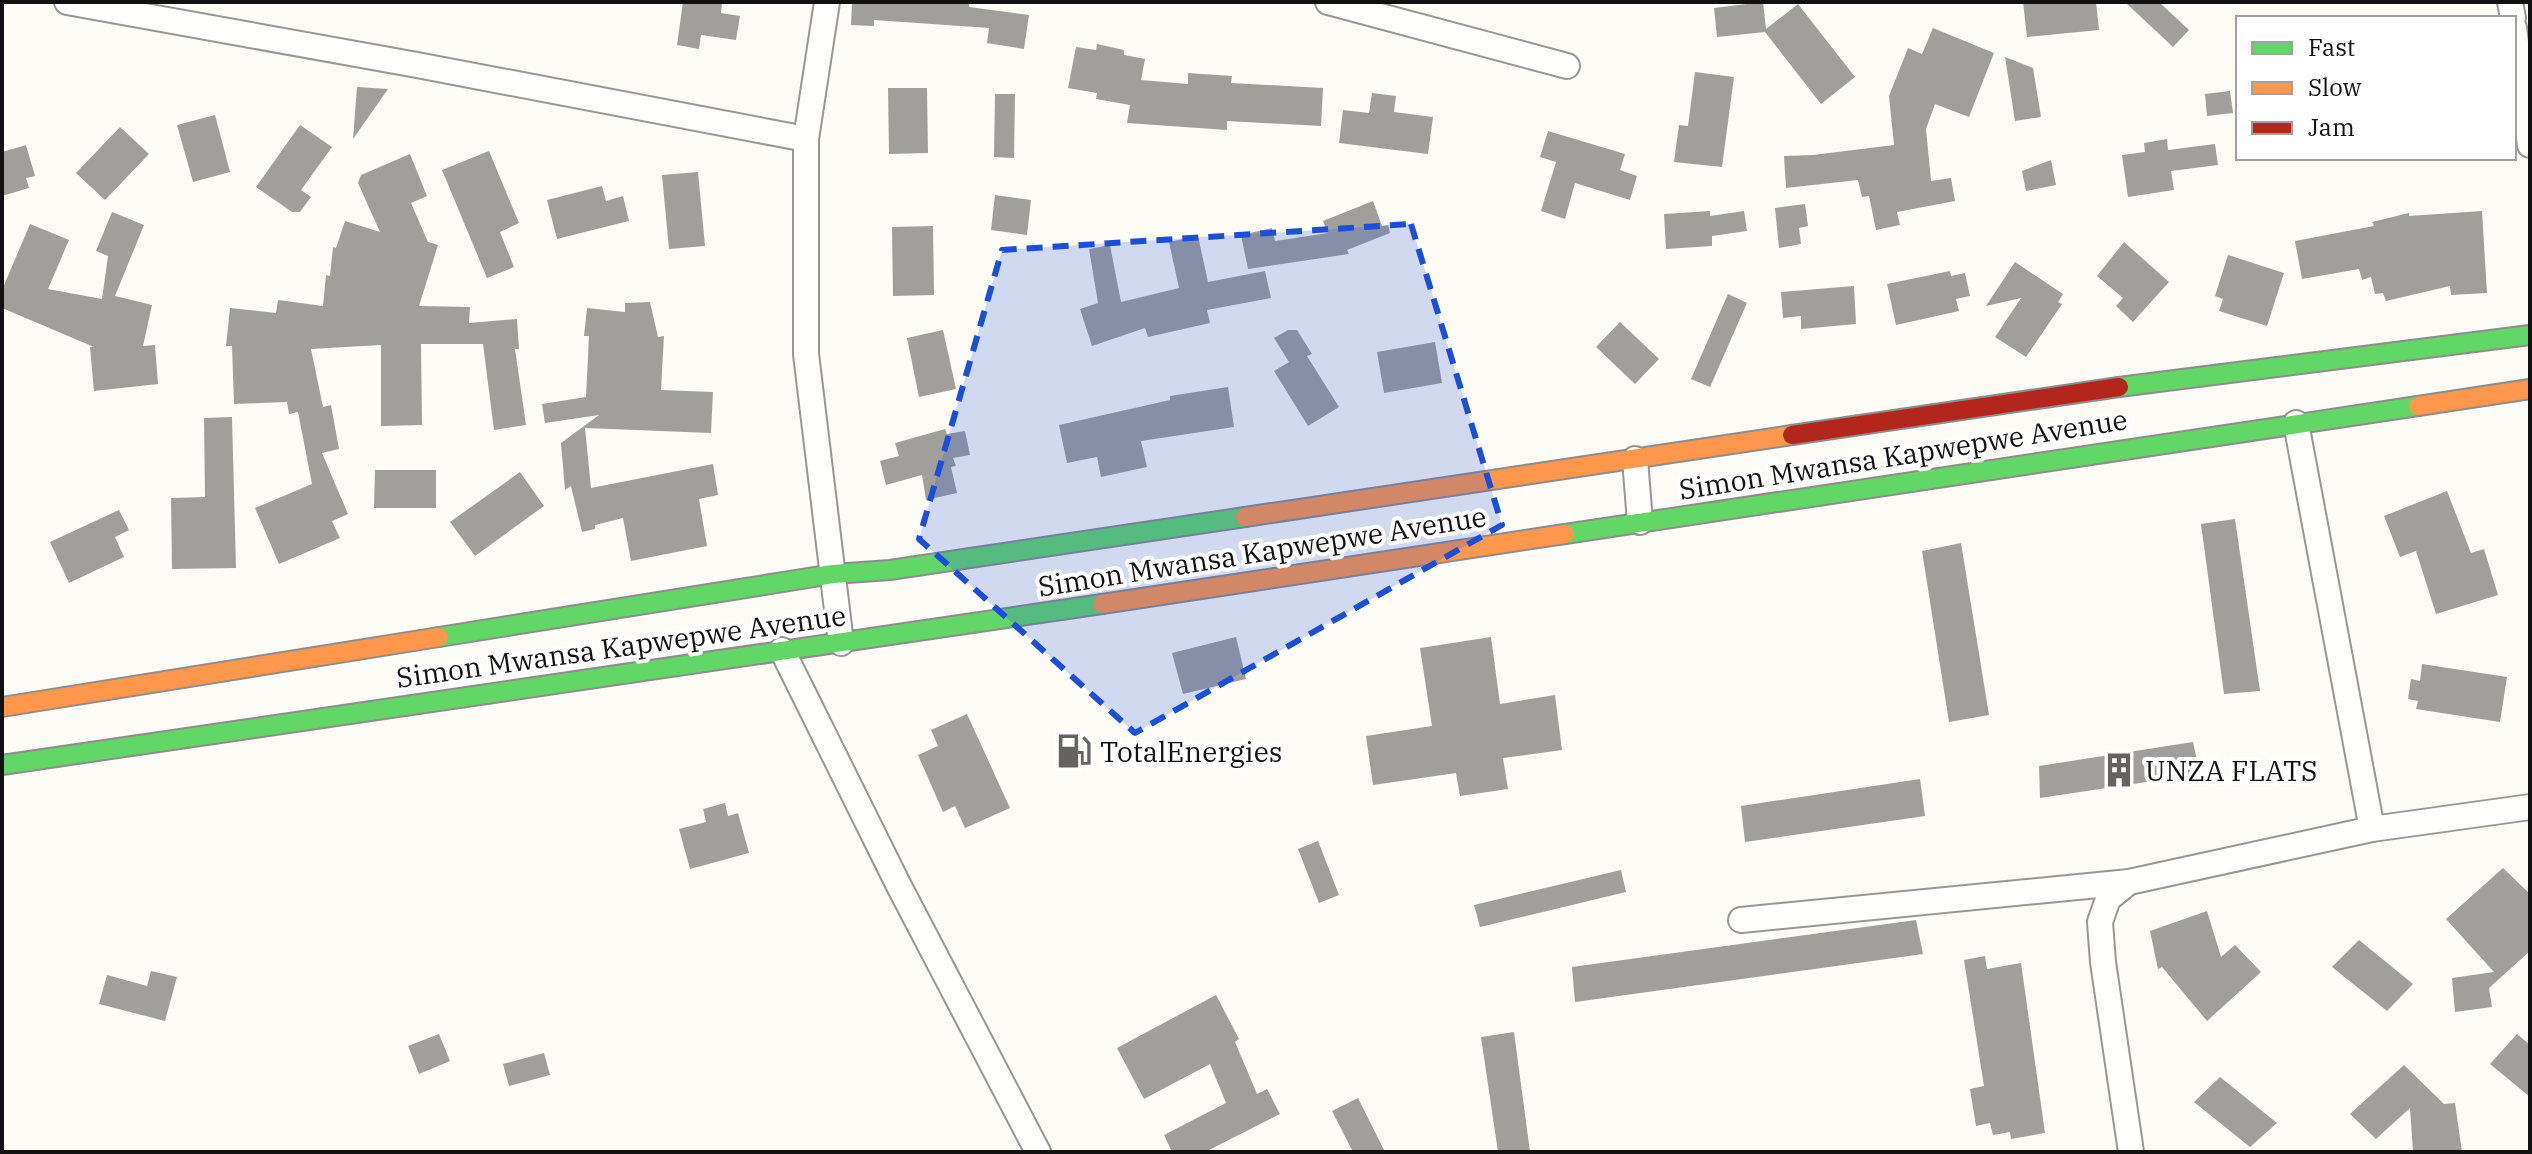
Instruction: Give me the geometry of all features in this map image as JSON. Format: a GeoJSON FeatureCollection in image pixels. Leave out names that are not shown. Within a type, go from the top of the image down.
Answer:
{"type":"FeatureCollection","features":[{"type":"Feature","properties":{"kind":"main road"},"geometry":{"type":"LineString","coordinates":[[2,707],[833,574],[890,570],[2076,392],[2530,335]]}},
{"type":"Feature","properties":{"kind":"main road","name":"Simon Mwansa Kapwepwe Avenue"},"geometry":{"type":"LineString","coordinates":[[2,765],[841,643],[2530,389]]}},
{"type":"Feature","properties":{"kind":"street"},"geometry":{"type":"LineString","coordinates":[[67,2],[806,139]]}},
{"type":"Feature","properties":{"kind":"street"},"geometry":{"type":"LineString","coordinates":[[827,2],[806,139],[806,354],[841,643]]}},
{"type":"Feature","properties":{"kind":"street"},"geometry":{"type":"LineString","coordinates":[[1328,2],[1567,66]]}},
{"type":"Feature","properties":{"kind":"street"},"geometry":{"type":"LineString","coordinates":[[2516,43],[2530,145]]}},
{"type":"Feature","properties":{"kind":"street"},"geometry":{"type":"LineString","coordinates":[[2296,423],[2372,829]]}},
{"type":"Feature","properties":{"kind":"street"},"geometry":{"type":"LineString","coordinates":[[1635,459],[1640,522]]}},
{"type":"Feature","properties":{"kind":"street"},"geometry":{"type":"LineString","coordinates":[[782,650],[899,886],[1038,1152]]}},
{"type":"Feature","properties":{"kind":"street"},"geometry":{"type":"LineString","coordinates":[[1741,920],[2129,882],[2372,829],[2530,807]]}},
{"type":"Feature","properties":{"kind":"street"},"geometry":{"type":"LineString","coordinates":[[2129,882],[2108,899],[2100,922],[2131,1152]]}},
{"type":"Feature","properties":{"kind":"highlighted area"},"geometry":{"type":"Polygon","coordinates":[[[1411,224],[1502,525],[1135,733],[919,539],[1002,250],[1411,224]]]}},
{"type":"Feature","properties":{"kind":"building"},"geometry":{"type":"Polygon","coordinates":[[[683,2],[722,2],[721,13],[740,16],[736,40],[701,35],[699,49],[677,45],[683,2]]]}},
{"type":"Feature","properties":{"kind":"building"},"geometry":{"type":"Polygon","coordinates":[[[852,2],[969,2],[969,7],[1029,15],[1024,49],[987,43],[989,28],[874,20],[874,26],[851,25],[852,2]]]}},
{"type":"Feature","properties":{"kind":"building"},"geometry":{"type":"Polygon","coordinates":[[[1763,2],[1766,29],[1798,4],[1855,77],[1821,104],[1765,32],[1717,37],[1714,8],[1763,2]]]}},
{"type":"Feature","properties":{"kind":"building"},"geometry":{"type":"Polygon","coordinates":[[[2023,2],[2096,2],[2099,30],[2027,37],[2023,2]]]}},
{"type":"Feature","properties":{"kind":"building"},"geometry":{"type":"Polygon","coordinates":[[[2125,2],[2159,2],[2189,30],[2173,47],[2125,2]]]}},
{"type":"Feature","properties":{"kind":"building"},"geometry":{"type":"Polygon","coordinates":[[[1933,28],[1994,53],[1969,117],[1935,104],[1926,129],[1931,181],[1951,178],[1955,201],[1897,212],[1900,225],[1876,230],[1869,196],[1862,197],[1858,180],[1786,188],[1784,156],[1894,145],[1889,96],[1908,48],[1922,54],[1933,28]]]}},
{"type":"Feature","properties":{"kind":"building"},"geometry":{"type":"Polygon","coordinates":[[[1097,44],[1124,50],[1124,55],[1145,59],[1141,80],[1188,84],[1188,73],[1232,76],[1231,83],[1323,88],[1321,126],[1227,121],[1227,130],[1127,123],[1130,105],[1096,99],[1097,93],[1068,88],[1076,47],[1096,50],[1097,44]]]}},
{"type":"Feature","properties":{"kind":"building"},"geometry":{"type":"Polygon","coordinates":[[[2005,57],[2033,68],[2041,117],[2015,121],[2005,57]]]}},
{"type":"Feature","properties":{"kind":"building"},"geometry":{"type":"Polygon","coordinates":[[[1695,72],[1734,77],[1722,167],[1674,162],[1679,125],[1688,126],[1695,72]]]}},
{"type":"Feature","properties":{"kind":"building"},"geometry":{"type":"Polygon","coordinates":[[[357,87],[388,89],[353,139],[357,87]]]}},
{"type":"Feature","properties":{"kind":"building"},"geometry":{"type":"Polygon","coordinates":[[[888,88],[927,88],[928,153],[889,154],[888,88]]]}},
{"type":"Feature","properties":{"kind":"building"},"geometry":{"type":"Polygon","coordinates":[[[2230,91],[2233,113],[2207,116],[2205,94],[2230,91]]]}},
{"type":"Feature","properties":{"kind":"building"},"geometry":{"type":"Polygon","coordinates":[[[1372,93],[1396,96],[1394,112],[1433,117],[1428,154],[1339,143],[1343,110],[1369,113],[1372,93]]]}},
{"type":"Feature","properties":{"kind":"building"},"geometry":{"type":"Polygon","coordinates":[[[995,94],[1015,94],[1014,158],[994,157],[995,94]]]}},
{"type":"Feature","properties":{"kind":"building"},"geometry":{"type":"Polygon","coordinates":[[[215,115],[230,172],[193,182],[177,125],[215,115]]]}},
{"type":"Feature","properties":{"kind":"building"},"geometry":{"type":"Polygon","coordinates":[[[300,125],[332,147],[301,190],[311,197],[300,212],[292,212],[256,187],[300,125]]]}},
{"type":"Feature","properties":{"kind":"building"},"geometry":{"type":"Polygon","coordinates":[[[120,127],[149,154],[105,200],[76,173],[120,127]]]}},
{"type":"Feature","properties":{"kind":"building"},"geometry":{"type":"Polygon","coordinates":[[[1548,131],[1625,154],[1620,170],[1637,176],[1630,200],[1575,183],[1565,219],[1541,211],[1556,162],[1540,157],[1548,131]]]}},
{"type":"Feature","properties":{"kind":"building"},"geometry":{"type":"Polygon","coordinates":[[[2167,139],[2168,150],[2215,144],[2218,165],[2171,171],[2174,190],[2128,197],[2122,155],[2145,152],[2144,143],[2167,139]]]}},
{"type":"Feature","properties":{"kind":"building"},"geometry":{"type":"Polygon","coordinates":[[[26,145],[35,176],[26,178],[29,188],[2,196],[2,152],[26,145]]]}},
{"type":"Feature","properties":{"kind":"building"},"geometry":{"type":"Polygon","coordinates":[[[489,151],[519,223],[500,232],[514,267],[487,278],[442,170],[489,151]]]}},
{"type":"Feature","properties":{"kind":"building"},"geometry":{"type":"Polygon","coordinates":[[[410,154],[427,196],[411,203],[428,242],[438,245],[419,306],[470,307],[469,323],[517,319],[519,349],[515,349],[526,425],[494,430],[483,344],[421,344],[422,425],[381,426],[381,345],[311,349],[323,407],[331,405],[339,449],[322,453],[348,514],[332,521],[340,538],[279,564],[255,508],[312,484],[298,412],[289,414],[287,402],[234,404],[232,346],[226,346],[230,308],[276,313],[278,300],[323,306],[333,247],[336,248],[345,221],[380,232],[358,183],[361,175],[410,154]]]}},
{"type":"Feature","properties":{"kind":"building"},"geometry":{"type":"Polygon","coordinates":[[[2051,160],[2056,185],[2026,191],[2022,171],[2051,160]]]}},
{"type":"Feature","properties":{"kind":"building"},"geometry":{"type":"Polygon","coordinates":[[[698,172],[705,246],[669,249],[662,175],[698,172]]]}},
{"type":"Feature","properties":{"kind":"building"},"geometry":{"type":"Polygon","coordinates":[[[602,186],[606,201],[623,196],[629,221],[557,239],[547,200],[602,186]]]}},
{"type":"Feature","properties":{"kind":"building"},"geometry":{"type":"Polygon","coordinates":[[[995,195],[1031,200],[1027,235],[991,230],[995,195]]]}},
{"type":"Feature","properties":{"kind":"building"},"geometry":{"type":"Polygon","coordinates":[[[1373,201],[1382,226],[1388,225],[1390,233],[1347,250],[1349,254],[1248,269],[1241,235],[1272,228],[1275,241],[1328,233],[1323,221],[1373,201]]]}},
{"type":"Feature","properties":{"kind":"building"},"geometry":{"type":"Polygon","coordinates":[[[1805,204],[1808,226],[1799,228],[1801,244],[1779,248],[1775,208],[1805,204]]]}},
{"type":"Feature","properties":{"kind":"building"},"geometry":{"type":"Polygon","coordinates":[[[1710,211],[1710,216],[1744,211],[1747,231],[1712,236],[1712,246],[1666,249],[1664,214],[1710,211]]]}},
{"type":"Feature","properties":{"kind":"building"},"geometry":{"type":"Polygon","coordinates":[[[2482,211],[2487,293],[2451,295],[2450,286],[2386,301],[2383,293],[2375,294],[2371,277],[2362,280],[2359,269],[2302,279],[2295,241],[2374,226],[2372,222],[2409,213],[2409,216],[2482,211]]]}},
{"type":"Feature","properties":{"kind":"building"},"geometry":{"type":"Polygon","coordinates":[[[112,212],[144,225],[115,296],[152,305],[143,346],[155,345],[158,384],[94,391],[90,347],[94,347],[2,308],[2,290],[30,224],[69,240],[48,289],[102,299],[108,256],[96,251],[112,212]]]}},
{"type":"Feature","properties":{"kind":"building"},"geometry":{"type":"Polygon","coordinates":[[[933,226],[934,295],[893,296],[892,227],[933,226]]]}},
{"type":"Feature","properties":{"kind":"building"},"geometry":{"type":"Polygon","coordinates":[[[1198,236],[1208,282],[1265,271],[1271,298],[1207,310],[1210,323],[1148,337],[1145,328],[1092,346],[1080,309],[1098,303],[1089,249],[1110,245],[1121,302],[1179,288],[1169,242],[1198,236]]]}},
{"type":"Feature","properties":{"kind":"building"},"geometry":{"type":"Polygon","coordinates":[[[2124,242],[2169,282],[2133,322],[2116,306],[2123,298],[2097,276],[2124,242]]]}},
{"type":"Feature","properties":{"kind":"building"},"geometry":{"type":"Polygon","coordinates":[[[2228,255],[2284,273],[2267,326],[2219,311],[2223,299],[2215,296],[2228,255]]]}},
{"type":"Feature","properties":{"kind":"building"},"geometry":{"type":"Polygon","coordinates":[[[2015,262],[2063,294],[2058,302],[2062,304],[2026,357],[1995,337],[2021,298],[1986,306],[2015,262]]]}},
{"type":"Feature","properties":{"kind":"building"},"geometry":{"type":"Polygon","coordinates":[[[1950,271],[1951,276],[1965,273],[1970,296],[1956,299],[1959,311],[1896,325],[1887,284],[1950,271]]]}},
{"type":"Feature","properties":{"kind":"building"},"geometry":{"type":"Polygon","coordinates":[[[1854,286],[1856,324],[1801,329],[1801,316],[1783,318],[1781,292],[1854,286]]]}},
{"type":"Feature","properties":{"kind":"building"},"geometry":{"type":"Polygon","coordinates":[[[1728,294],[1747,303],[1710,387],[1691,379],[1728,294]]]}},
{"type":"Feature","properties":{"kind":"building"},"geometry":{"type":"Polygon","coordinates":[[[650,302],[658,337],[664,336],[661,390],[713,392],[711,433],[585,428],[591,488],[713,464],[718,495],[699,499],[707,546],[631,561],[623,518],[595,525],[595,529],[582,532],[571,486],[565,490],[561,443],[599,415],[545,423],[542,404],[586,397],[589,336],[584,336],[587,308],[625,312],[625,303],[650,302]]]}},
{"type":"Feature","properties":{"kind":"building"},"geometry":{"type":"Polygon","coordinates":[[[1620,322],[1659,359],[1635,384],[1596,347],[1620,322]]]}},
{"type":"Feature","properties":{"kind":"building"},"geometry":{"type":"Polygon","coordinates":[[[943,330],[956,389],[919,397],[907,338],[943,330]]]}},
{"type":"Feature","properties":{"kind":"building"},"geometry":{"type":"Polygon","coordinates":[[[1288,330],[1297,330],[1312,354],[1307,356],[1339,407],[1308,426],[1274,371],[1289,362],[1274,338],[1288,330]]]}},
{"type":"Feature","properties":{"kind":"building"},"geometry":{"type":"Polygon","coordinates":[[[1435,342],[1442,383],[1384,393],[1377,352],[1435,342]]]}},
{"type":"Feature","properties":{"kind":"building"},"geometry":{"type":"Polygon","coordinates":[[[1228,387],[1234,427],[1141,441],[1147,467],[1101,477],[1097,457],[1067,463],[1059,425],[1170,400],[1170,396],[1228,387]]]}},
{"type":"Feature","properties":{"kind":"building"},"geometry":{"type":"Polygon","coordinates":[[[232,417],[236,568],[172,569],[171,498],[205,497],[204,418],[232,417]]]}},
{"type":"Feature","properties":{"kind":"building"},"geometry":{"type":"Polygon","coordinates":[[[945,429],[947,434],[965,431],[970,455],[953,458],[956,466],[951,467],[957,493],[926,500],[922,475],[886,485],[880,461],[899,456],[895,443],[945,429]]]}},
{"type":"Feature","properties":{"kind":"building"},"geometry":{"type":"Polygon","coordinates":[[[375,470],[436,470],[436,508],[374,508],[375,470]]]}},
{"type":"Feature","properties":{"kind":"building"},"geometry":{"type":"Polygon","coordinates":[[[520,472],[544,506],[475,556],[450,522],[520,472]]]}},
{"type":"Feature","properties":{"kind":"building"},"geometry":{"type":"Polygon","coordinates":[[[2447,491],[2471,553],[2484,549],[2498,595],[2436,614],[2416,551],[2400,557],[2384,516],[2447,491]]]}},
{"type":"Feature","properties":{"kind":"building"},"geometry":{"type":"Polygon","coordinates":[[[119,510],[129,530],[115,537],[124,557],[69,583],[50,542],[119,510]]]}},
{"type":"Feature","properties":{"kind":"building"},"geometry":{"type":"Polygon","coordinates":[[[2235,519],[2260,691],[2224,694],[2201,524],[2235,519]]]}},
{"type":"Feature","properties":{"kind":"building"},"geometry":{"type":"Polygon","coordinates":[[[1961,543],[1989,715],[1949,722],[1922,551],[1961,543]]]}},
{"type":"Feature","properties":{"kind":"building"},"geometry":{"type":"Polygon","coordinates":[[[1236,637],[1246,679],[1183,694],[1172,653],[1236,637]]]}},
{"type":"Feature","properties":{"kind":"building"},"geometry":{"type":"Polygon","coordinates":[[[1491,637],[1500,704],[1555,695],[1562,750],[1503,758],[1508,789],[1460,796],[1456,773],[1373,785],[1366,736],[1432,726],[1420,648],[1491,637]]]}},
{"type":"Feature","properties":{"kind":"building"},"geometry":{"type":"Polygon","coordinates":[[[2422,664],[2507,677],[2500,722],[2416,709],[2418,701],[2408,699],[2411,679],[2420,681],[2422,664]]]}},
{"type":"Feature","properties":{"kind":"building"},"geometry":{"type":"Polygon","coordinates":[[[967,714],[1010,808],[965,828],[955,806],[943,812],[918,755],[938,746],[931,730],[967,714]]]}},
{"type":"Feature","properties":{"kind":"building","name":"UNZA FLATS"},"geometry":{"type":"Polygon","coordinates":[[[2193,742],[2200,774],[2040,798],[2039,766],[2193,742]]]}},
{"type":"Feature","properties":{"kind":"building"},"geometry":{"type":"Polygon","coordinates":[[[1920,779],[1925,816],[1745,842],[1741,806],[1920,779]]]}},
{"type":"Feature","properties":{"kind":"building"},"geometry":{"type":"Polygon","coordinates":[[[725,803],[728,816],[738,813],[749,853],[690,869],[679,829],[706,822],[703,809],[725,803]]]}},
{"type":"Feature","properties":{"kind":"building"},"geometry":{"type":"Polygon","coordinates":[[[1318,841],[1339,895],[1319,903],[1298,849],[1318,841]]]}},
{"type":"Feature","properties":{"kind":"building"},"geometry":{"type":"Polygon","coordinates":[[[2503,868],[2530,894],[2530,951],[2489,988],[2492,1007],[2455,1012],[2452,978],[2494,972],[2446,919],[2503,868]]]}},
{"type":"Feature","properties":{"kind":"building"},"geometry":{"type":"Polygon","coordinates":[[[1621,870],[1626,892],[1480,927],[1474,905],[1621,870]]]}},
{"type":"Feature","properties":{"kind":"building"},"geometry":{"type":"Polygon","coordinates":[[[2207,911],[2221,957],[2235,945],[2261,972],[2207,1021],[2162,967],[2158,969],[2150,931],[2207,911]]]}},
{"type":"Feature","properties":{"kind":"building"},"geometry":{"type":"Polygon","coordinates":[[[1916,920],[1923,954],[1575,1002],[1572,967],[1916,920]]]}},
{"type":"Feature","properties":{"kind":"building"},"geometry":{"type":"Polygon","coordinates":[[[2359,940],[2413,984],[2387,1011],[2332,967],[2359,940]]]}},
{"type":"Feature","properties":{"kind":"building"},"geometry":{"type":"Polygon","coordinates":[[[1985,956],[1987,969],[2021,963],[2045,1133],[2011,1139],[2010,1132],[1993,1135],[1990,1123],[1976,1126],[1970,1089],[1984,1086],[1964,960],[1985,956]]]}},
{"type":"Feature","properties":{"kind":"building"},"geometry":{"type":"Polygon","coordinates":[[[151,971],[177,977],[165,1021],[99,1004],[107,975],[147,986],[151,971]]]}},
{"type":"Feature","properties":{"kind":"building"},"geometry":{"type":"Polygon","coordinates":[[[1216,995],[1239,1039],[1235,1042],[1257,1094],[1267,1089],[1280,1114],[1205,1152],[1172,1152],[1164,1135],[1226,1103],[1210,1064],[1144,1099],[1117,1048],[1216,995]]]}},
{"type":"Feature","properties":{"kind":"building"},"geometry":{"type":"Polygon","coordinates":[[[1514,1032],[1530,1152],[1498,1152],[1481,1037],[1514,1032]]]}},
{"type":"Feature","properties":{"kind":"building"},"geometry":{"type":"Polygon","coordinates":[[[439,1034],[450,1061],[419,1074],[408,1046],[439,1034]]]}},
{"type":"Feature","properties":{"kind":"building"},"geometry":{"type":"Polygon","coordinates":[[[2517,1034],[2530,1045],[2530,1097],[2490,1064],[2517,1034]]]}},
{"type":"Feature","properties":{"kind":"building"},"geometry":{"type":"Polygon","coordinates":[[[544,1053],[550,1075],[509,1086],[503,1064],[544,1053]]]}},
{"type":"Feature","properties":{"kind":"building"},"geometry":{"type":"Polygon","coordinates":[[[2404,1065],[2444,1104],[2455,1103],[2462,1152],[2413,1152],[2410,1108],[2376,1139],[2350,1114],[2404,1065]]]}},
{"type":"Feature","properties":{"kind":"building"},"geometry":{"type":"Polygon","coordinates":[[[2220,1077],[2277,1123],[2250,1147],[2194,1102],[2220,1077]]]}},
{"type":"Feature","properties":{"kind":"building"},"geometry":{"type":"Polygon","coordinates":[[[1358,1098],[1385,1152],[1353,1152],[1332,1111],[1358,1098]]]}},
{"type":"Feature","properties":{"kind":"traffic: fast"},"geometry":{"type":"LineString","coordinates":[[2119,387],[2530,335]]}},
{"type":"Feature","properties":{"kind":"traffic: fast"},"geometry":{"type":"LineString","coordinates":[[1565,534],[2418,406]]}},
{"type":"Feature","properties":{"kind":"traffic: fast"},"geometry":{"type":"LineString","coordinates":[[439,637],[833,574],[890,570],[1245,517]]}},
{"type":"Feature","properties":{"kind":"traffic: fast"},"geometry":{"type":"LineString","coordinates":[[2,765],[1102,604]]}},
{"type":"Feature","properties":{"kind":"traffic: slow"},"geometry":{"type":"LineString","coordinates":[[2418,406],[2530,389]]}},
{"type":"Feature","properties":{"kind":"traffic: slow"},"geometry":{"type":"LineString","coordinates":[[1245,517],[1792,435]]}},
{"type":"Feature","properties":{"kind":"traffic: slow"},"geometry":{"type":"LineString","coordinates":[[1102,604],[1565,534]]}},
{"type":"Feature","properties":{"kind":"traffic: slow"},"geometry":{"type":"LineString","coordinates":[[2,707],[439,637]]}},
{"type":"Feature","properties":{"kind":"traffic: jam"},"geometry":{"type":"LineString","coordinates":[[1792,435],[2119,387]]}},
{"type":"Feature","properties":{"kind":"place","name":"TotalEnergies"},"geometry":{"type":"Point","coordinates":[1074,751]}},
{"type":"Feature","properties":{"kind":"place","name":"UNZA FLATS"},"geometry":{"type":"Point","coordinates":[2119,770]}}]}
